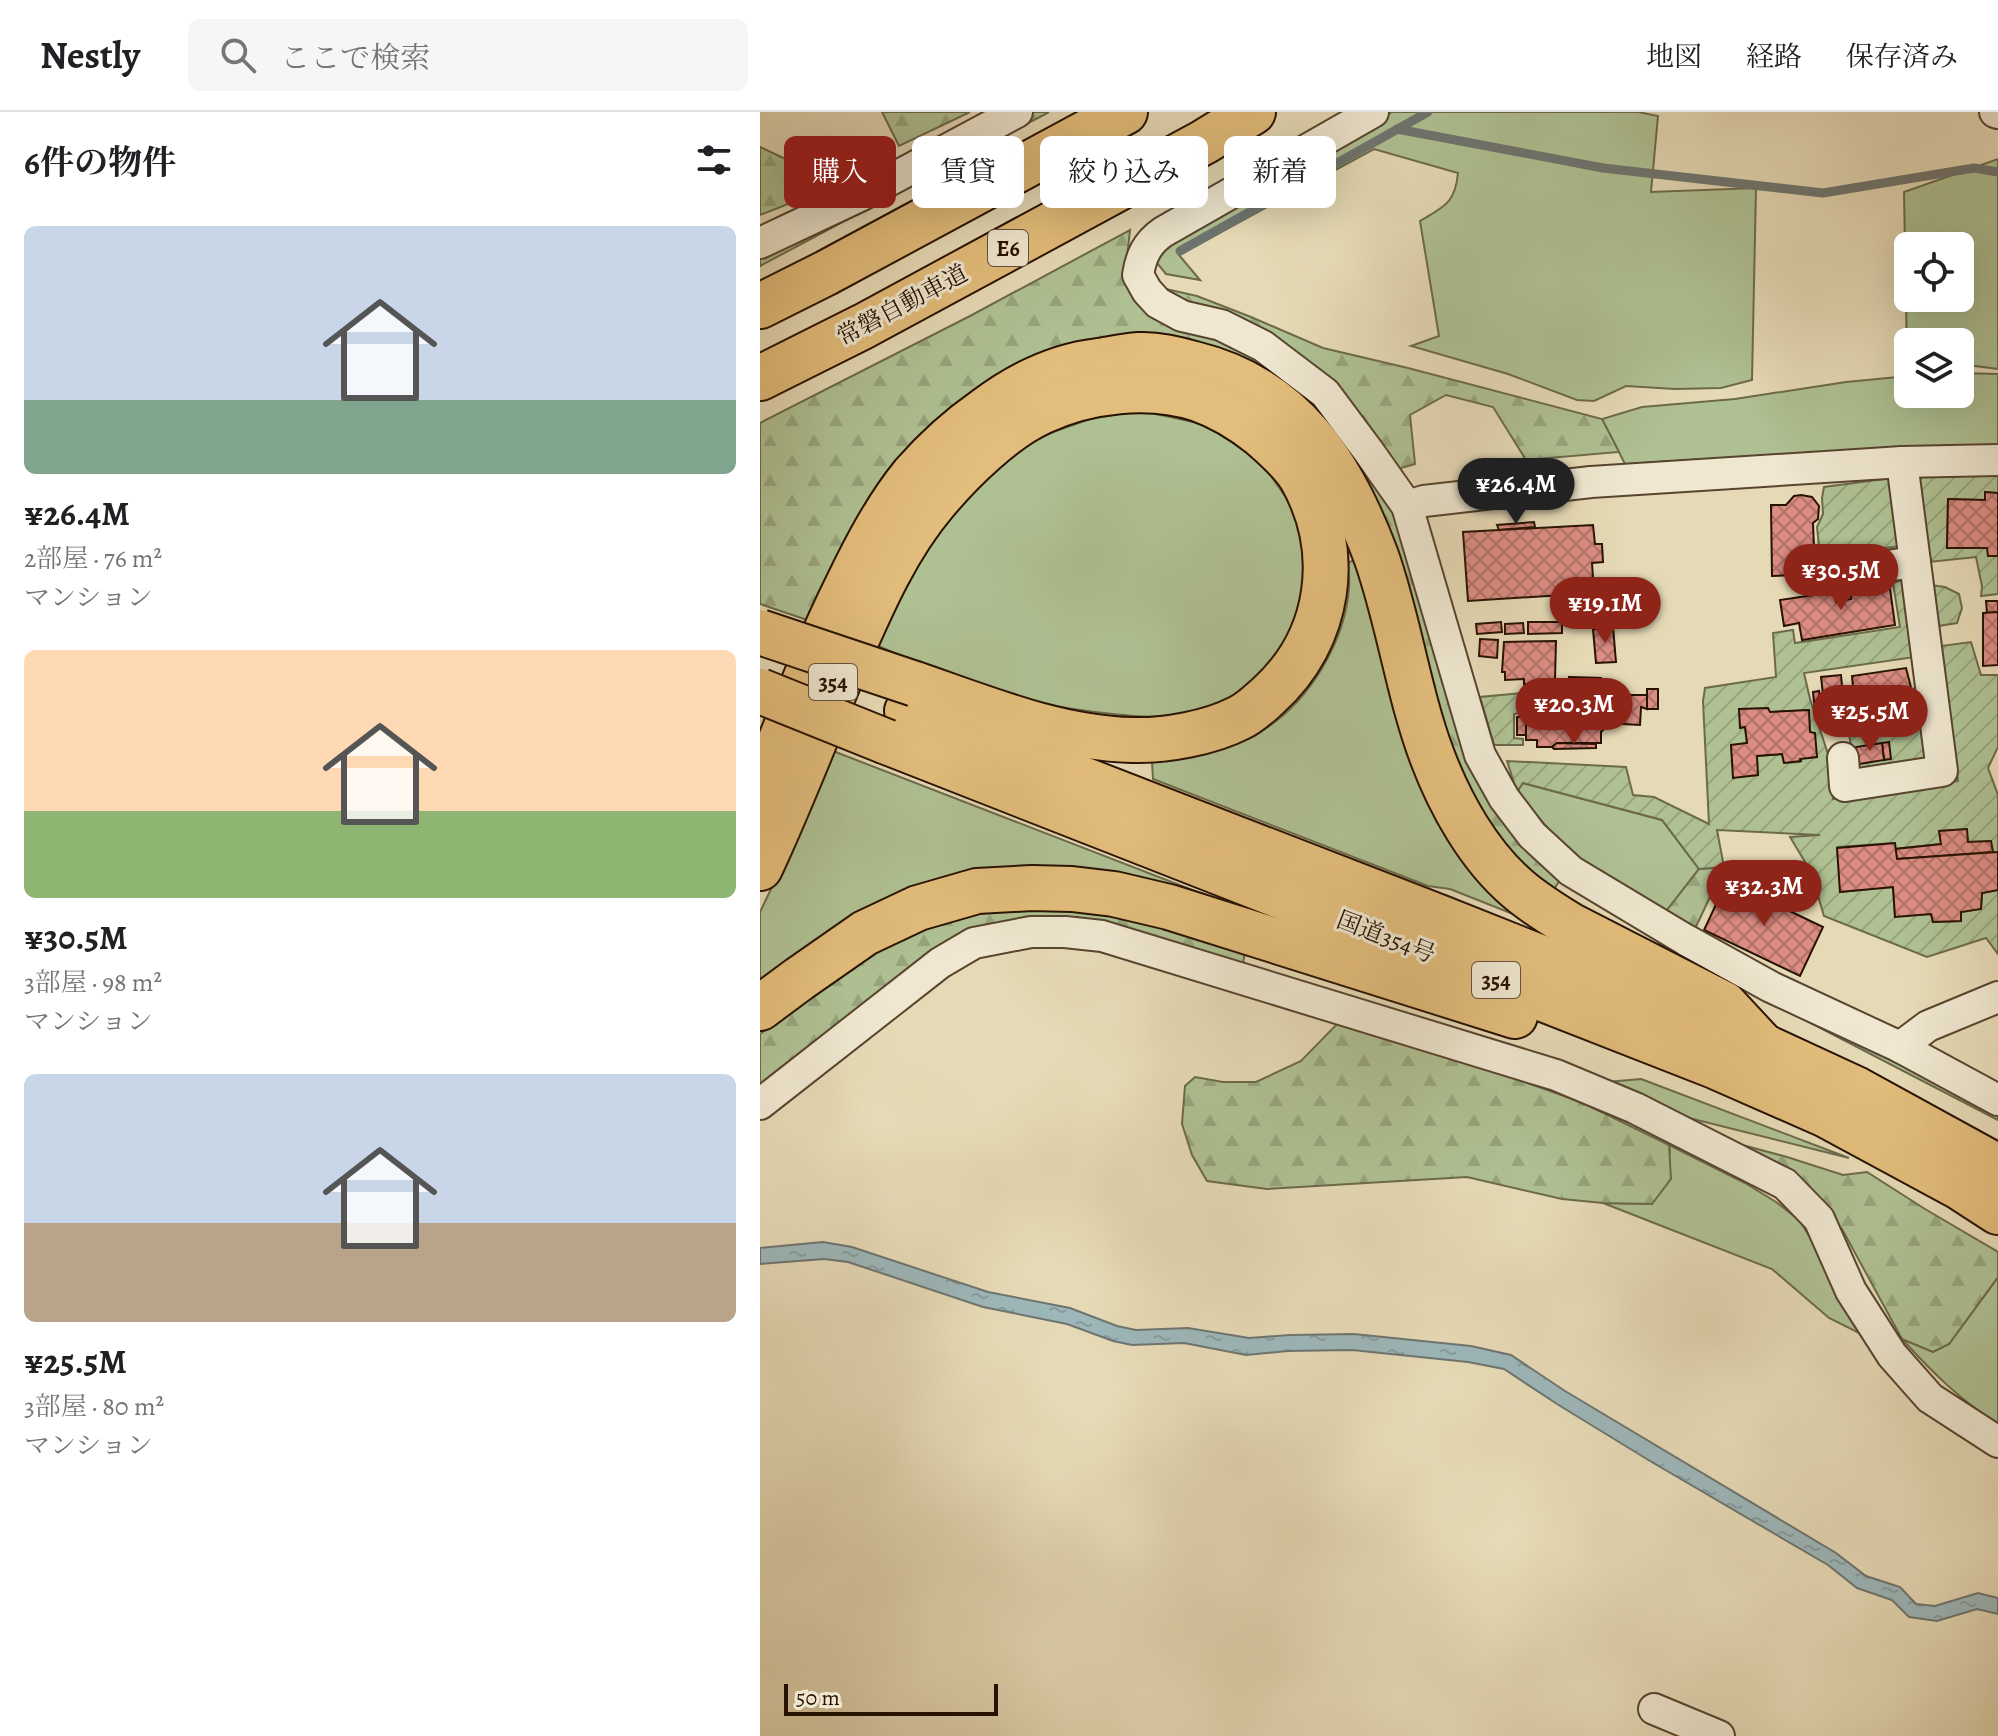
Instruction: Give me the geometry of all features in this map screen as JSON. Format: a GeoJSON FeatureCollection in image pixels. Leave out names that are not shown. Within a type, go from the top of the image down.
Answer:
{"type":"FeatureCollection","features":[{"type":"Feature","properties":{"kind":"highway"},"geometry":{"type":"LineString","coordinates":[[760,306],[1125,112]]}},
{"type":"Feature","properties":{"kind":"highway","name":"常磐自動車道"},"geometry":{"type":"LineString","coordinates":[[760,378],[892,312],[1204,142],[1253,112]]}},
{"type":"Feature","properties":{"kind":"highway"},"geometry":{"type":"LineString","coordinates":[[760,793],[827,625],[864,552],[913,476],[936,451],[996,401],[1023,384],[1057,370],[1080,363],[1141,355],[1197,364],[1249,383],[1280,404],[1306,428],[1341,479],[1376,558],[1432,756],[1462,818],[1491,859],[1516,887],[1546,911],[1724,1004],[1763,1046]]}},
{"type":"Feature","properties":{"kind":"highway"},"geometry":{"type":"LineString","coordinates":[[760,632],[903,712],[1035,725],[1081,736],[1135,740],[1188,735],[1237,719],[1280,686],[1296,667],[1320,616],[1326,560],[1321,529],[1300,475],[1282,454],[1245,422],[1223,410],[1196,398],[1138,390],[1106,393],[1043,411],[1015,427],[961,474],[935,501],[909,536],[857,638],[776,835],[760,868]]}},
{"type":"Feature","properties":{"kind":"highway","name":"国道354号"},"geometry":{"type":"LineString","coordinates":[[760,653],[903,712],[1824,1114],[1961,1188],[1998,1212]]}},
{"type":"Feature","properties":{"kind":"highway","name":"国道354号"},"geometry":{"type":"LineString","coordinates":[[760,691],[903,712],[1441,918],[1763,1046],[1856,1089],[1998,1167]]}},
{"type":"Feature","properties":{"kind":"highway"},"geometry":{"type":"LineString","coordinates":[[760,1008],[865,933],[918,908],[977,891],[1072,889],[1114,894],[1169,907],[1660,1060],[1717,1067]]}},
{"type":"Feature","properties":{"kind":"street"},"geometry":{"type":"LineString","coordinates":[[760,243],[862,195],[1017,112]]}},
{"type":"Feature","properties":{"kind":"street"},"geometry":{"type":"LineString","coordinates":[[1373,112],[1152,240],[1143,254],[1138,275],[1147,291],[1158,303],[1182,316],[1221,325],[1263,346],[1325,393],[1407,506],[1480,755],[1504,798],[1532,835],[1571,871],[1627,907],[1771,987],[1900,1047],[1998,1100]]}},
{"type":"Feature","properties":{"kind":"street"},"geometry":{"type":"LineString","coordinates":[[1407,506],[1424,501],[1591,482],[1902,462],[1998,460]]}},
{"type":"Feature","properties":{"kind":"street"},"geometry":{"type":"LineString","coordinates":[[1843,758],[1845,786],[1942,771],[1902,462]]}},
{"type":"Feature","properties":{"kind":"street"},"geometry":{"type":"LineString","coordinates":[[1837,573],[1915,562]]}},
{"type":"Feature","properties":{"kind":"street"},"geometry":{"type":"LineString","coordinates":[[760,1104],[920,978],[974,943],[1031,932],[1102,936],[1556,1075],[1635,1108],[1785,1184],[1819,1219],[1851,1291],[1892,1355],[1930,1398],[1998,1442]]}},
{"type":"Feature","properties":{"kind":"street"},"geometry":{"type":"LineString","coordinates":[[1900,1047],[1928,1026],[1998,997]]}},
{"type":"Feature","properties":{"kind":"street"},"geometry":{"type":"LineString","coordinates":[[1654,1709],[1719,1736]]}},
{"type":"Feature","properties":{"kind":"green space"},"geometry":{"type":"Polygon","coordinates":[[[882,112],[970,112],[920,136],[912,136],[912,140],[899,146],[882,112]]]}},
{"type":"Feature","properties":{"kind":"green space"},"geometry":{"type":"Polygon","coordinates":[[[1033,112],[1049,112],[1004,136],[989,136],[1033,112]]]}},
{"type":"Feature","properties":{"kind":"green space"},"geometry":{"type":"Polygon","coordinates":[[[1392,112],[1638,112],[1658,116],[1651,192],[1756,188],[1752,380],[1721,388],[1626,386],[1594,401],[1577,400],[1508,374],[1411,346],[1439,336],[1420,221],[1447,203],[1454,191],[1458,173],[1374,149],[1336,170],[1336,144],[1392,112]]]}},
{"type":"Feature","properties":{"kind":"green space"},"geometry":{"type":"Polygon","coordinates":[[[760,147],[784,158],[784,206],[760,215],[760,147]]]}},
{"type":"Feature","properties":{"kind":"green space"},"geometry":{"type":"Polygon","coordinates":[[[1998,159],[1998,369],[1974,366],[1974,328],[1906,328],[1906,312],[1974,312],[1974,232],[1905,232],[1904,192],[1998,159]]]}},
{"type":"Feature","properties":{"kind":"green space"},"geometry":{"type":"Polygon","coordinates":[[[912,177],[912,185],[896,194],[896,185],[912,177]]]}},
{"type":"Feature","properties":{"kind":"green space"},"geometry":{"type":"Polygon","coordinates":[[[850,208],[869,208],[760,266],[760,253],[850,208]]]}},
{"type":"Feature","properties":{"kind":"green space"},"geometry":{"type":"Polygon","coordinates":[[[1227,208],[1265,208],[1179,255],[1200,280],[1166,274],[1157,263],[1161,246],[1227,208]]]}},
{"type":"Feature","properties":{"kind":"green space"},"geometry":{"type":"Polygon","coordinates":[[[1130,230],[1126,267],[1315,401],[1389,504],[1405,536],[1462,734],[1561,878],[1552,893],[1512,855],[1479,814],[1448,742],[1390,542],[1110,342],[816,623],[760,604],[760,423],[1130,230]]]}},
{"type":"Feature","properties":{"kind":"green space"},"geometry":{"type":"Polygon","coordinates":[[[1166,289],[1197,296],[1323,348],[1602,419],[1619,452],[1526,460],[1493,407],[1446,395],[1410,415],[1415,464],[1394,470],[1334,393],[1166,289]]]}},
{"type":"Feature","properties":{"kind":"green space"},"geometry":{"type":"Polygon","coordinates":[[[1974,373],[1998,374],[1998,446],[1839,451],[1625,464],[1602,419],[1642,407],[1735,399],[1894,377],[1894,408],[1974,408],[1974,373]]]}},
{"type":"Feature","properties":{"kind":"green space"},"geometry":{"type":"Polygon","coordinates":[[[1147,412],[1207,425],[1230,437],[1263,465],[1300,517],[1313,568],[1296,641],[1238,704],[1151,727],[1148,717],[1081,710],[1014,697],[876,645],[916,564],[968,496],[1017,450],[1053,432],[1090,419],[1147,412]]]}},
{"type":"Feature","properties":{"kind":"green space"},"geometry":{"type":"Polygon","coordinates":[[[1998,471],[1998,493],[1985,492],[1985,500],[1948,499],[1947,547],[1987,548],[1998,556],[1998,594],[1981,596],[1976,557],[1929,562],[1916,489],[1920,479],[1930,472],[1998,471]]]}},
{"type":"Feature","properties":{"kind":"green space"},"geometry":{"type":"Polygon","coordinates":[[[1892,478],[1900,546],[1863,551],[1821,565],[1817,527],[1823,514],[1824,487],[1892,478]]]}},
{"type":"Feature","properties":{"kind":"green space"},"geometry":{"type":"Polygon","coordinates":[[[1361,556],[1541,925],[1450,889],[1428,886],[1153,779],[1152,762],[1237,743],[1263,730],[1295,704],[1322,669],[1332,649],[1346,608],[1348,563],[1361,556]]]}},
{"type":"Feature","properties":{"kind":"green space"},"geometry":{"type":"Polygon","coordinates":[[[1904,579],[1915,657],[1804,673],[1828,754],[1833,799],[1958,781],[1941,646],[1971,642],[1981,675],[1998,675],[1998,747],[1988,768],[1998,795],[1998,852],[1993,852],[1990,841],[1968,842],[1966,829],[1940,831],[1941,844],[1895,849],[1894,843],[1838,847],[1841,892],[1893,887],[1895,916],[1931,914],[1933,922],[1960,921],[1961,912],[1981,909],[1982,893],[1998,890],[1998,954],[1986,938],[1927,957],[1824,916],[1811,872],[1790,837],[1820,835],[1717,830],[1724,867],[1699,869],[1662,820],[1523,783],[1517,792],[1507,761],[1626,767],[1633,795],[1654,797],[1709,824],[1705,688],[1776,677],[1773,633],[1793,630],[1795,643],[1900,627],[1893,583],[1904,579]],[[1808,710],[1770,712],[1745,727],[1747,743],[1731,746],[1734,778],[1757,756],[1782,754],[1784,763],[1800,762],[1810,732],[1808,710]]]}},
{"type":"Feature","properties":{"kind":"green space"},"geometry":{"type":"Polygon","coordinates":[[[1931,585],[1959,594],[1962,608],[1957,623],[1938,626],[1931,585]]]}},
{"type":"Feature","properties":{"kind":"green space"},"geometry":{"type":"Polygon","coordinates":[[[1522,693],[1524,712],[1514,714],[1514,738],[1523,739],[1523,745],[1494,745],[1480,697],[1522,693]]]}},
{"type":"Feature","properties":{"kind":"green space"},"geometry":{"type":"Polygon","coordinates":[[[1922,713],[1930,761],[1854,776],[1848,723],[1922,713]]]}},
{"type":"Feature","properties":{"kind":"green space"},"geometry":{"type":"Polygon","coordinates":[[[833,751],[1257,915],[1038,873],[760,993],[760,912],[833,751]]]}},
{"type":"Feature","properties":{"kind":"green space"},"geometry":{"type":"Polygon","coordinates":[[[1522,783],[1662,820],[1699,869],[1664,914],[1612,888],[1556,838],[1517,792],[1522,783]]]}},
{"type":"Feature","properties":{"kind":"green space"},"geometry":{"type":"Polygon","coordinates":[[[1724,867],[1694,931],[1664,914],[1699,869],[1724,867]]]}},
{"type":"Feature","properties":{"kind":"green space"},"geometry":{"type":"Polygon","coordinates":[[[1010,908],[1098,911],[1246,948],[1243,963],[1161,941],[1020,924],[760,1092],[760,1034],[857,962],[948,920],[1010,908]]]}},
{"type":"Feature","properties":{"kind":"green space"},"geometry":{"type":"Polygon","coordinates":[[[1660,939],[1998,1110],[1998,1120],[1658,944],[1660,939]]]}},
{"type":"Feature","properties":{"kind":"green space"},"geometry":{"type":"Polygon","coordinates":[[[1337,1024],[1457,1058],[1581,1102],[1669,1145],[1671,1179],[1652,1204],[1562,1199],[1467,1177],[1267,1189],[1207,1181],[1192,1155],[1182,1124],[1185,1086],[1195,1077],[1223,1082],[1256,1082],[1301,1061],[1337,1024]]]}},
{"type":"Feature","properties":{"kind":"green space"},"geometry":{"type":"Polygon","coordinates":[[[1641,1079],[1849,1158],[1689,1118],[1606,1082],[1641,1079]]]}},
{"type":"Feature","properties":{"kind":"green space"},"geometry":{"type":"Polygon","coordinates":[[[1720,1139],[1843,1175],[1867,1172],[1998,1252],[1998,1277],[1949,1344],[1933,1352],[1902,1339],[1842,1229],[1794,1177],[1720,1139]]]}},
{"type":"Feature","properties":{"kind":"green space"},"geometry":{"type":"Polygon","coordinates":[[[1669,1145],[1745,1183],[1799,1220],[1865,1336],[1829,1318],[1772,1269],[1603,1203],[1652,1204],[1670,1152],[1669,1145]]]}},
{"type":"Feature","properties":{"kind":"green space"},"geometry":{"type":"Polygon","coordinates":[[[1998,1277],[1998,1424],[1947,1385],[1902,1339],[1933,1352],[1949,1344],[1998,1277]]]}},
{"type":"Feature","properties":{"kind":"water"},"geometry":{"type":"Polygon","coordinates":[[[823,1242],[852,1247],[988,1292],[1070,1308],[1136,1330],[1188,1328],[1249,1338],[1354,1334],[1471,1346],[1511,1355],[1565,1391],[1836,1553],[1866,1576],[1900,1587],[1916,1604],[1935,1606],[1978,1593],[1998,1598],[1998,1614],[1977,1609],[1937,1621],[1909,1617],[1892,1600],[1857,1588],[1828,1565],[1650,1461],[1504,1369],[1468,1362],[1352,1350],[1246,1355],[1184,1343],[1132,1345],[1067,1324],[983,1307],[848,1262],[824,1259],[760,1264],[760,1248],[823,1242]]]}},
{"type":"Feature","properties":{"kind":"building"},"geometry":{"type":"Polygon","coordinates":[[[1985,492],[1998,493],[1998,556],[1988,556],[1987,548],[1947,548],[1948,499],[1985,500],[1985,492]]]}},
{"type":"Feature","properties":{"kind":"building"},"geometry":{"type":"Polygon","coordinates":[[[1794,496],[1812,497],[1819,506],[1818,519],[1813,523],[1815,574],[1772,576],[1771,505],[1786,505],[1794,496]]]}},
{"type":"Feature","properties":{"kind":"building"},"geometry":{"type":"Polygon","coordinates":[[[1534,522],[1535,527],[1499,530],[1497,525],[1534,522]]]}},
{"type":"Feature","properties":{"kind":"building"},"geometry":{"type":"Polygon","coordinates":[[[1593,525],[1595,544],[1602,544],[1603,562],[1592,563],[1594,593],[1468,601],[1463,532],[1593,525]]]}},
{"type":"Feature","properties":{"kind":"building"},"geometry":{"type":"Polygon","coordinates":[[[1889,581],[1895,625],[1802,640],[1799,623],[1784,626],[1780,600],[1834,592],[1836,602],[1851,599],[1849,587],[1889,581]]]}},
{"type":"Feature","properties":{"kind":"building"},"geometry":{"type":"Polygon","coordinates":[[[1986,601],[1998,601],[1998,612],[1987,613],[1986,601]]]}},
{"type":"Feature","properties":{"kind":"building"},"geometry":{"type":"Polygon","coordinates":[[[1998,612],[1998,665],[1983,666],[1983,613],[1998,612]]]}},
{"type":"Feature","properties":{"kind":"building"},"geometry":{"type":"Polygon","coordinates":[[[1501,622],[1502,632],[1477,634],[1476,624],[1501,622]]]}},
{"type":"Feature","properties":{"kind":"building"},"geometry":{"type":"Polygon","coordinates":[[[1528,622],[1562,622],[1562,633],[1528,634],[1528,622]]]}},
{"type":"Feature","properties":{"kind":"building"},"geometry":{"type":"Polygon","coordinates":[[[1523,623],[1524,633],[1505,634],[1505,624],[1523,623]]]}},
{"type":"Feature","properties":{"kind":"building"},"geometry":{"type":"Polygon","coordinates":[[[1613,627],[1616,662],[1596,663],[1593,629],[1613,627]]]}},
{"type":"Feature","properties":{"kind":"building"},"geometry":{"type":"Polygon","coordinates":[[[1480,639],[1498,640],[1497,658],[1479,656],[1480,639]]]}},
{"type":"Feature","properties":{"kind":"building"},"geometry":{"type":"Polygon","coordinates":[[[1556,641],[1555,679],[1540,680],[1536,684],[1524,684],[1524,679],[1505,680],[1505,672],[1502,672],[1504,642],[1556,641]]]}},
{"type":"Feature","properties":{"kind":"building"},"geometry":{"type":"Polygon","coordinates":[[[1906,668],[1914,699],[1912,713],[1856,719],[1852,676],[1906,668]]]}},
{"type":"Feature","properties":{"kind":"building"},"geometry":{"type":"Polygon","coordinates":[[[1841,675],[1844,708],[1825,711],[1821,677],[1841,675]]]}},
{"type":"Feature","properties":{"kind":"building"},"geometry":{"type":"Polygon","coordinates":[[[1569,677],[1601,678],[1601,687],[1569,686],[1569,677]]]}},
{"type":"Feature","properties":{"kind":"building"},"geometry":{"type":"Polygon","coordinates":[[[1647,689],[1658,689],[1658,709],[1647,709],[1647,689]]]}},
{"type":"Feature","properties":{"kind":"building"},"geometry":{"type":"Polygon","coordinates":[[[1819,691],[1821,709],[1815,710],[1813,692],[1819,691]]]}},
{"type":"Feature","properties":{"kind":"building"},"geometry":{"type":"Polygon","coordinates":[[[1551,695],[1552,706],[1605,701],[1605,728],[1601,732],[1601,743],[1557,743],[1552,747],[1537,747],[1537,740],[1526,740],[1528,696],[1551,695]]]}},
{"type":"Feature","properties":{"kind":"building"},"geometry":{"type":"Polygon","coordinates":[[[1629,695],[1647,695],[1647,709],[1641,707],[1640,725],[1623,724],[1629,695]]]}},
{"type":"Feature","properties":{"kind":"building"},"geometry":{"type":"Polygon","coordinates":[[[1612,699],[1621,699],[1621,714],[1612,714],[1612,699]]]}},
{"type":"Feature","properties":{"kind":"building"},"geometry":{"type":"Polygon","coordinates":[[[1768,708],[1770,712],[1809,710],[1810,732],[1815,733],[1817,757],[1784,763],[1782,754],[1757,756],[1758,775],[1733,778],[1731,745],[1747,743],[1745,727],[1740,728],[1739,709],[1768,708]]]}},
{"type":"Feature","properties":{"kind":"building"},"geometry":{"type":"Polygon","coordinates":[[[1844,708],[1844,714],[1826,716],[1825,711],[1844,708]]]}},
{"type":"Feature","properties":{"kind":"building"},"geometry":{"type":"Polygon","coordinates":[[[1517,717],[1526,717],[1526,735],[1517,735],[1517,717]]]}},
{"type":"Feature","properties":{"kind":"building"},"geometry":{"type":"Polygon","coordinates":[[[1889,742],[1891,759],[1884,760],[1882,743],[1889,742]]]}},
{"type":"Feature","properties":{"kind":"building"},"geometry":{"type":"Polygon","coordinates":[[[1557,743],[1596,744],[1596,748],[1554,749],[1552,747],[1557,743]]]}},
{"type":"Feature","properties":{"kind":"building"},"geometry":{"type":"Polygon","coordinates":[[[1882,743],[1884,760],[1859,764],[1856,747],[1882,743]]]}},
{"type":"Feature","properties":{"kind":"building"},"geometry":{"type":"Polygon","coordinates":[[[1967,829],[1968,842],[1991,841],[1993,852],[1897,859],[1895,849],[1941,844],[1939,831],[1967,829]]]}},
{"type":"Feature","properties":{"kind":"building"},"geometry":{"type":"Polygon","coordinates":[[[1895,843],[1897,859],[1998,852],[1998,890],[1982,893],[1981,909],[1961,912],[1961,921],[1933,922],[1931,914],[1895,917],[1893,887],[1840,892],[1837,848],[1895,843]]]}},
{"type":"Feature","properties":{"kind":"building"},"geometry":{"type":"Polygon","coordinates":[[[1727,881],[1823,927],[1800,976],[1704,930],[1727,881]]]}},
{"type":"Feature","properties":{"kind":"waterway"},"geometry":{"type":"LineString","coordinates":[[1180,251],[1428,112]]}},
{"type":"Feature","properties":{"kind":"waterway"},"geometry":{"type":"LineString","coordinates":[[1397,129],[1603,168],[1823,193],[1974,168],[1998,172]]}}]}
